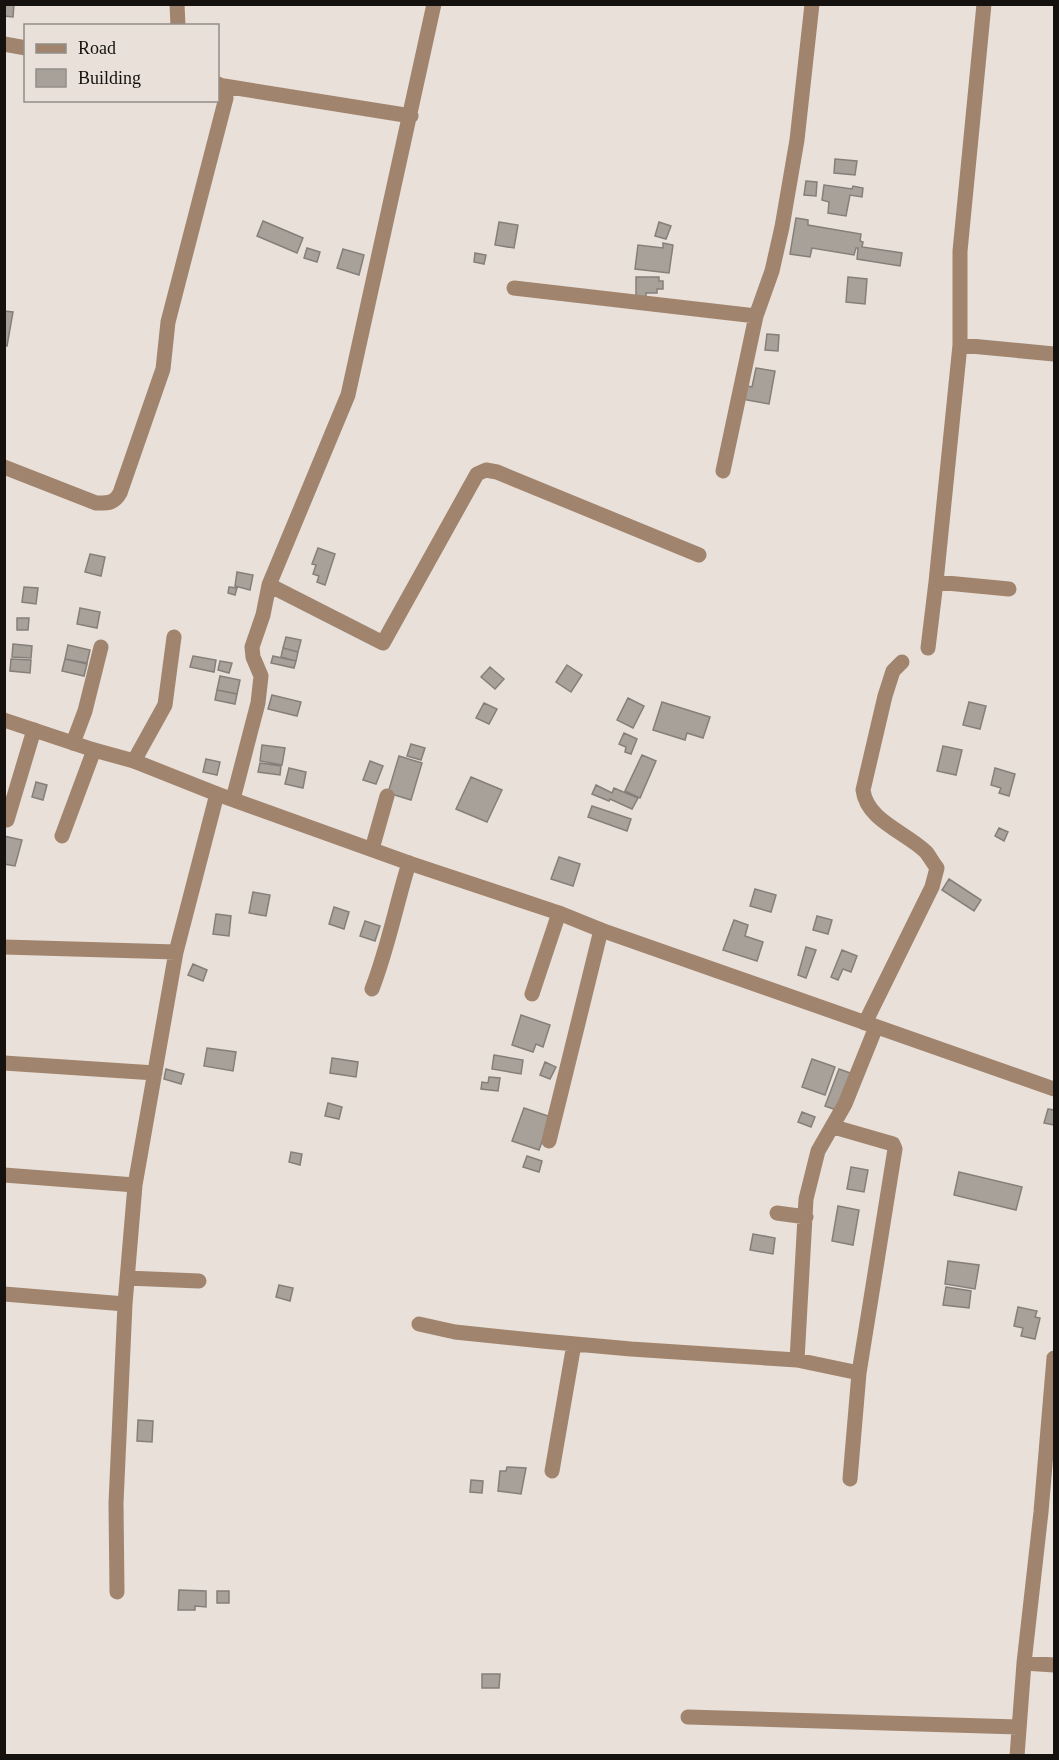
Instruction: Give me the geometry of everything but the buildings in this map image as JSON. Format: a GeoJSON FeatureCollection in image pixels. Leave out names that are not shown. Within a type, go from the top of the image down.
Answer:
{"type":"FeatureCollection","features":[{"type":"Feature","properties":{"kind":"street"},"geometry":{"type":"LineString","coordinates":[[177,4],[178,24]]}},
{"type":"Feature","properties":{"kind":"street"},"geometry":{"type":"LineString","coordinates":[[233,799],[258,703],[261,676],[253,657],[252,647],[263,615],[268,585],[348,395],[434,4]]}},
{"type":"Feature","properties":{"kind":"street"},"geometry":{"type":"LineString","coordinates":[[723,471],[756,316],[772,271],[782,227],[797,140],[812,4]]}},
{"type":"Feature","properties":{"kind":"street"},"geometry":{"type":"LineString","coordinates":[[928,648],[960,345],[960,251],[984,4]]}},
{"type":"Feature","properties":{"kind":"street"},"geometry":{"type":"LineString","coordinates":[[4,44],[24,48]]}},
{"type":"Feature","properties":{"kind":"street"},"geometry":{"type":"LineString","coordinates":[[220,85],[411,116]]}},
{"type":"Feature","properties":{"kind":"street"},"geometry":{"type":"LineString","coordinates":[[4,467],[96,502],[108,504],[120,494],[163,369],[168,322],[226,98],[220,85]]}},
{"type":"Feature","properties":{"kind":"street"},"geometry":{"type":"LineString","coordinates":[[514,288],[756,316]]}},
{"type":"Feature","properties":{"kind":"street"},"geometry":{"type":"LineString","coordinates":[[960,345],[1054,354]]}},
{"type":"Feature","properties":{"kind":"street"},"geometry":{"type":"LineString","coordinates":[[268,585],[383,643],[477,474],[486,470],[497,472],[699,555]]}},
{"type":"Feature","properties":{"kind":"street"},"geometry":{"type":"LineString","coordinates":[[936,582],[1009,590]]}},
{"type":"Feature","properties":{"kind":"street"},"geometry":{"type":"LineString","coordinates":[[134,761],[165,705],[174,637]]}},
{"type":"Feature","properties":{"kind":"street"},"geometry":{"type":"LineString","coordinates":[[74,743],[85,711],[101,647]]}},
{"type":"Feature","properties":{"kind":"street"},"geometry":{"type":"LineString","coordinates":[[797,1360],[806,1199],[819,1151],[845,1104],[870,1025],[932,888],[937,868],[926,852],[876,814],[864,800],[863,790],[881,710],[893,671],[902,662]]}},
{"type":"Feature","properties":{"kind":"street"},"geometry":{"type":"LineString","coordinates":[[4,720],[134,761],[217,794],[409,863],[560,913],[601,930],[1054,1089]]}},
{"type":"Feature","properties":{"kind":"street"},"geometry":{"type":"LineString","coordinates":[[7,820],[34,730]]}},
{"type":"Feature","properties":{"kind":"street"},"geometry":{"type":"LineString","coordinates":[[62,836],[94,750]]}},
{"type":"Feature","properties":{"kind":"street"},"geometry":{"type":"LineString","coordinates":[[117,1592],[116,1503],[125,1304],[135,1185],[176,952],[217,794]]}},
{"type":"Feature","properties":{"kind":"street"},"geometry":{"type":"LineString","coordinates":[[372,849],[387,796]]}},
{"type":"Feature","properties":{"kind":"street"},"geometry":{"type":"LineString","coordinates":[[372,989],[382,964],[394,911],[409,863]]}},
{"type":"Feature","properties":{"kind":"street"},"geometry":{"type":"LineString","coordinates":[[532,994],[560,913]]}},
{"type":"Feature","properties":{"kind":"street"},"geometry":{"type":"LineString","coordinates":[[549,1141],[601,930]]}},
{"type":"Feature","properties":{"kind":"street"},"geometry":{"type":"LineString","coordinates":[[4,947],[176,952]]}},
{"type":"Feature","properties":{"kind":"street"},"geometry":{"type":"LineString","coordinates":[[4,1063],[155,1073]]}},
{"type":"Feature","properties":{"kind":"street"},"geometry":{"type":"LineString","coordinates":[[834,1127],[893,1144],[895,1149],[860,1373],[850,1479]]}},
{"type":"Feature","properties":{"kind":"street"},"geometry":{"type":"LineString","coordinates":[[4,1175],[135,1185]]}},
{"type":"Feature","properties":{"kind":"street"},"geometry":{"type":"LineString","coordinates":[[777,1213],[806,1217]]}},
{"type":"Feature","properties":{"kind":"street"},"geometry":{"type":"LineString","coordinates":[[127,1278],[199,1281]]}},
{"type":"Feature","properties":{"kind":"street"},"geometry":{"type":"LineString","coordinates":[[4,1294],[125,1304]]}},
{"type":"Feature","properties":{"kind":"street"},"geometry":{"type":"LineString","coordinates":[[419,1324],[455,1332],[574,1344],[797,1360],[860,1373]]}},
{"type":"Feature","properties":{"kind":"street"},"geometry":{"type":"LineString","coordinates":[[552,1471],[574,1344]]}},
{"type":"Feature","properties":{"kind":"street"},"geometry":{"type":"LineString","coordinates":[[1017,1755],[1054,1358]]}},
{"type":"Feature","properties":{"kind":"street"},"geometry":{"type":"LineString","coordinates":[[1024,1663],[1054,1665]]}},
{"type":"Feature","properties":{"kind":"street"},"geometry":{"type":"LineString","coordinates":[[688,1717],[1019,1727]]}}]}
